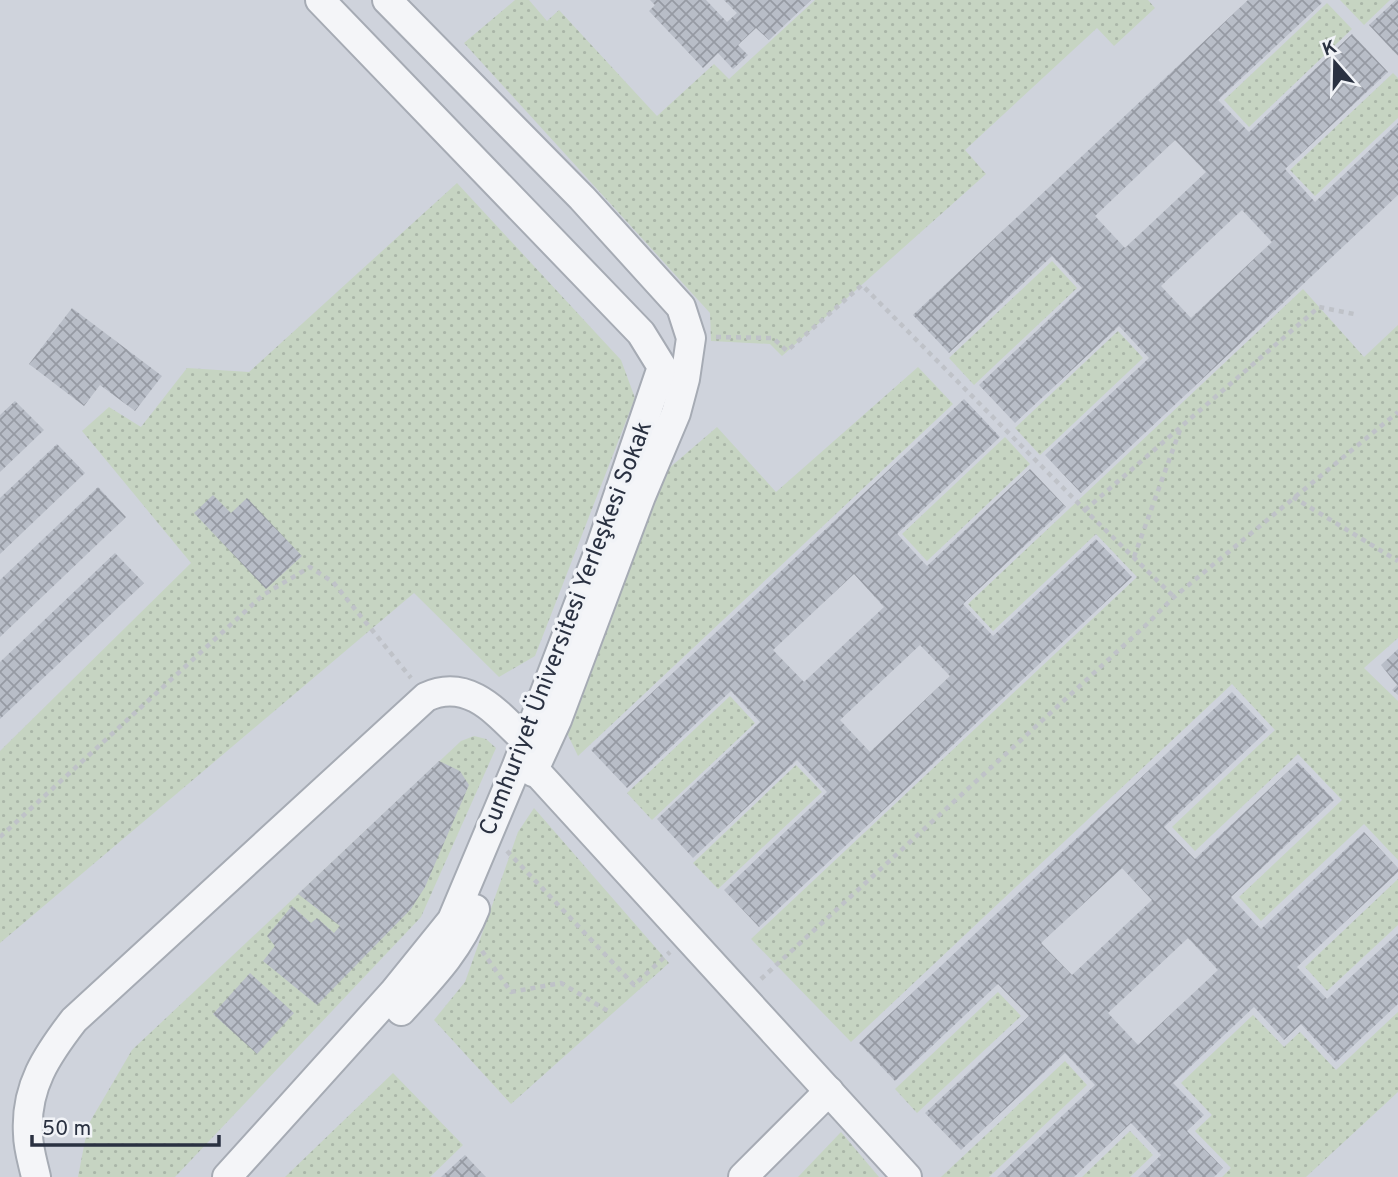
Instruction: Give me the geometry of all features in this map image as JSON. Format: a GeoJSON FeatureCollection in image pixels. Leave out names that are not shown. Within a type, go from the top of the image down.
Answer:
{"type":"FeatureCollection","features":[{"type":"Feature","properties":{"kind":"street","name":"Cumhuriyet Üniversitesi Yerleşkesi Sokak"},"geometry":{"type":"LineString","coordinates":[[227,1177],[393,993],[452,920],[526,741],[601,546],[662,367],[641,334],[320,0]]}},
{"type":"Feature","properties":{"kind":"street","name":"Cumhuriyet Üniversitesi Yerleşkesi Sokak"},"geometry":{"type":"LineString","coordinates":[[246,1177],[442,966],[467,930],[556,720],[641,496],[676,413],[685,379],[691,338],[681,307],[582,198],[387,0]]}},
{"type":"Feature","properties":{"kind":"street"},"geometry":{"type":"LineString","coordinates":[[36,1177],[28,1134],[31,1100],[39,1070],[74,1020],[426,697],[440,691],[452,690],[485,702],[526,741]]}},
{"type":"Feature","properties":{"kind":"street","name":"Cumhuriyet Üniversitesi Yerleşkesi Sokak"},"geometry":{"type":"LineString","coordinates":[[534,769],[907,1177]]}},
{"type":"Feature","properties":{"kind":"street"},"geometry":{"type":"LineString","coordinates":[[743,1177],[829,1091]]}},
{"type":"Feature","properties":{"kind":"path"},"geometry":{"type":"LineString","coordinates":[[687,323],[716,337],[773,338],[787,351],[862,285],[1174,597]]}},
{"type":"Feature","properties":{"kind":"path"},"geometry":{"type":"LineString","coordinates":[[1085,510],[1319,307],[1354,314]]}},
{"type":"Feature","properties":{"kind":"path"},"geometry":{"type":"LineString","coordinates":[[742,997],[1174,597],[1398,412]]}},
{"type":"Feature","properties":{"kind":"path"},"geometry":{"type":"LineString","coordinates":[[1134,557],[1181,427]]}},
{"type":"Feature","properties":{"kind":"path"},"geometry":{"type":"LineString","coordinates":[[1293,497],[1398,562]]}},
{"type":"Feature","properties":{"kind":"path"},"geometry":{"type":"LineString","coordinates":[[0,837],[263,595],[310,567],[333,582],[426,697]]}},
{"type":"Feature","properties":{"kind":"path"},"geometry":{"type":"LineString","coordinates":[[502,846],[634,985],[687,936]]}},
{"type":"Feature","properties":{"kind":"path"},"geometry":{"type":"LineString","coordinates":[[467,930],[511,992],[561,983],[608,1011]]}},
{"type":"Feature","properties":{"kind":"shaded area"},"geometry":{"type":"Polygon","coordinates":[[[0,0],[1398,0],[1398,1177],[0,1177],[0,0]]]}},
{"type":"Feature","properties":{"kind":"green space"},"geometry":{"type":"Polygon","coordinates":[[[515,0],[529,0],[547,21],[559,10],[657,116],[714,64],[729,79],[815,0],[1148,0],[1155,8],[1114,46],[1097,28],[965,150],[986,174],[782,356],[770,344],[711,341],[710,313],[464,43],[515,0]]]}},
{"type":"Feature","properties":{"kind":"green space"},"geometry":{"type":"Polygon","coordinates":[[[1340,0],[1390,0],[1364,25],[1340,0]]]}},
{"type":"Feature","properties":{"kind":"green space"},"geometry":{"type":"Polygon","coordinates":[[[1327,3],[1352,29],[1249,127],[1224,100],[1327,3]]]}},
{"type":"Feature","properties":{"kind":"green space"},"geometry":{"type":"Polygon","coordinates":[[[1393,73],[1398,78],[1398,118],[1315,196],[1290,170],[1393,73]]]}},
{"type":"Feature","properties":{"kind":"green space"},"geometry":{"type":"Polygon","coordinates":[[[457,183],[621,360],[635,398],[535,656],[499,677],[414,593],[0,943],[0,751],[191,563],[82,431],[109,407],[141,427],[187,368],[249,372],[457,183]]]}},
{"type":"Feature","properties":{"kind":"green space"},"geometry":{"type":"Polygon","coordinates":[[[1052,261],[1077,288],[974,385],[949,358],[1052,261]]]}},
{"type":"Feature","properties":{"kind":"green space"},"geometry":{"type":"Polygon","coordinates":[[[1303,289],[1364,357],[1398,325],[1398,638],[1364,668],[1398,701],[1398,860],[1364,824],[1261,921],[1239,897],[1342,800],[1298,754],[1195,851],[1172,827],[1275,730],[1232,684],[851,1042],[751,939],[1137,577],[1096,534],[993,631],[968,604],[1303,289]]]}},
{"type":"Feature","properties":{"kind":"green space"},"geometry":{"type":"Polygon","coordinates":[[[1118,331],[1143,358],[1040,455],[1015,428],[1118,331]]]}},
{"type":"Feature","properties":{"kind":"green space"},"geometry":{"type":"Polygon","coordinates":[[[918,367],[953,404],[578,756],[565,729],[661,475],[717,427],[776,492],[918,367]]]}},
{"type":"Feature","properties":{"kind":"green space"},"geometry":{"type":"Polygon","coordinates":[[[1005,437],[1030,464],[927,561],[902,534],[1005,437]]]}},
{"type":"Feature","properties":{"kind":"green space"},"geometry":{"type":"Polygon","coordinates":[[[730,696],[755,723],[652,820],[627,793],[730,696]]]}},
{"type":"Feature","properties":{"kind":"green space"},"geometry":{"type":"Polygon","coordinates":[[[474,736],[486,739],[496,748],[421,917],[175,1177],[78,1177],[88,1125],[132,1050],[461,741],[474,736]]]}},
{"type":"Feature","properties":{"kind":"green space"},"geometry":{"type":"Polygon","coordinates":[[[796,765],[822,792],[718,889],[693,863],[796,765]]]}},
{"type":"Feature","properties":{"kind":"green space"},"geometry":{"type":"Polygon","coordinates":[[[534,808],[669,963],[511,1104],[434,1020],[465,982],[518,832],[534,808]]]}},
{"type":"Feature","properties":{"kind":"green space"},"geometry":{"type":"Polygon","coordinates":[[[1398,879],[1398,925],[1327,991],[1305,967],[1398,879]]]}},
{"type":"Feature","properties":{"kind":"green space"},"geometry":{"type":"Polygon","coordinates":[[[998,992],[1021,1016],[917,1113],[895,1089],[998,992]]]}},
{"type":"Feature","properties":{"kind":"green space"},"geometry":{"type":"Polygon","coordinates":[[[1398,1012],[1398,1092],[1306,1177],[1222,1177],[1231,1168],[1195,1131],[1212,1115],[1181,1083],[1253,1015],[1284,1047],[1300,1032],[1336,1070],[1398,1012]]]}},
{"type":"Feature","properties":{"kind":"green space"},"geometry":{"type":"Polygon","coordinates":[[[1065,1061],[1087,1085],[989,1177],[941,1177],[1065,1061]]]}},
{"type":"Feature","properties":{"kind":"green space"},"geometry":{"type":"Polygon","coordinates":[[[393,1073],[463,1145],[430,1177],[285,1177],[393,1073]]]}},
{"type":"Feature","properties":{"kind":"green space"},"geometry":{"type":"Polygon","coordinates":[[[1130,1131],[1153,1155],[1130,1177],[1082,1177],[1130,1131]]]}},
{"type":"Feature","properties":{"kind":"green space"},"geometry":{"type":"Polygon","coordinates":[[[841,1132],[879,1177],[798,1177],[841,1132]]]}},
{"type":"Feature","properties":{"kind":"building"},"geometry":{"type":"Polygon","coordinates":[[[650,0],[706,0],[727,22],[737,13],[724,0],[811,0],[769,40],[756,28],[738,45],[748,55],[733,69],[718,53],[703,68],[649,11],[655,5],[650,0]]]}},
{"type":"Feature","properties":{"kind":"building"},"geometry":{"type":"Polygon","coordinates":[[[1248,0],[1319,0],[1322,3],[1218,100],[1249,132],[1352,34],[1388,72],[1285,169],[1315,202],[1398,123],[1398,195],[1081,493],[1045,455],[1149,358],[1119,326],[1015,423],[979,385],[1082,288],[1052,256],[949,353],[913,315],[1248,0]],[[1175,140],[1095,216],[1125,248],[1206,172],[1175,140]],[[1242,210],[1161,286],[1191,318],[1272,242],[1242,210]]]}},
{"type":"Feature","properties":{"kind":"building"},"geometry":{"type":"Polygon","coordinates":[[[1398,0],[1398,56],[1369,25],[1398,0]]]}},
{"type":"Feature","properties":{"kind":"building"},"geometry":{"type":"Polygon","coordinates":[[[72,308],[162,376],[135,411],[100,385],[84,406],[29,364],[72,308]]]}},
{"type":"Feature","properties":{"kind":"building"},"geometry":{"type":"Polygon","coordinates":[[[964,399],[1000,437],[897,534],[927,566],[1030,469],[1066,507],[963,604],[993,636],[1096,539],[1132,577],[759,927],[724,890],[827,792],[797,760],[693,858],[657,819],[760,722],[731,691],[627,788],[591,750],[964,399]],[[854,574],[773,650],[804,682],[884,607],[854,574]],[[920,645],[840,720],[870,752],[950,676],[920,645]]]}},
{"type":"Feature","properties":{"kind":"building"},"geometry":{"type":"Polygon","coordinates":[[[15,401],[44,430],[0,472],[0,415],[15,401]]]}},
{"type":"Feature","properties":{"kind":"building"},"geometry":{"type":"Polygon","coordinates":[[[57,444],[85,473],[0,554],[0,498],[57,444]]]}},
{"type":"Feature","properties":{"kind":"building"},"geometry":{"type":"Polygon","coordinates":[[[98,487],[126,517],[0,637],[0,580],[98,487]]]}},
{"type":"Feature","properties":{"kind":"building"},"geometry":{"type":"Polygon","coordinates":[[[213,495],[231,513],[247,498],[302,556],[266,589],[194,513],[213,495]]]}},
{"type":"Feature","properties":{"kind":"building"},"geometry":{"type":"Polygon","coordinates":[[[115,553],[144,583],[0,719],[0,662],[115,553]]]}},
{"type":"Feature","properties":{"kind":"building"},"geometry":{"type":"Polygon","coordinates":[[[1398,649],[1398,695],[1392,690],[1397,685],[1381,665],[1398,649]]]}},
{"type":"Feature","properties":{"kind":"building"},"geometry":{"type":"Polygon","coordinates":[[[1232,692],[1268,730],[1164,827],[1195,859],[1298,762],[1334,800],[1231,897],[1261,929],[1364,832],[1398,868],[1398,872],[1297,967],[1327,999],[1398,933],[1398,1004],[1336,1062],[1301,1024],[1284,1040],[1254,1007],[1173,1083],[1204,1115],[1187,1131],[1223,1168],[1214,1177],[1138,1177],[1161,1155],[1131,1123],[1074,1177],[997,1177],[1095,1085],[1065,1053],[961,1150],[925,1113],[1029,1016],[998,984],[895,1081],[859,1043],[1232,692]],[[1122,868],[1041,943],[1072,975],[1152,900],[1122,868]],[[1188,938],[1108,1013],[1138,1045],[1218,970],[1188,938]]]}},
{"type":"Feature","properties":{"kind":"building"},"geometry":{"type":"Polygon","coordinates":[[[439,761],[460,771],[469,785],[425,887],[411,909],[317,1005],[263,961],[275,946],[267,936],[292,906],[311,923],[317,918],[334,933],[340,926],[298,894],[439,761]]]}},
{"type":"Feature","properties":{"kind":"building"},"geometry":{"type":"Polygon","coordinates":[[[250,973],[294,1013],[257,1054],[213,1014],[250,973]]]}},
{"type":"Feature","properties":{"kind":"building"},"geometry":{"type":"Polygon","coordinates":[[[465,1155],[486,1177],[441,1177],[465,1155]]]}}]}
